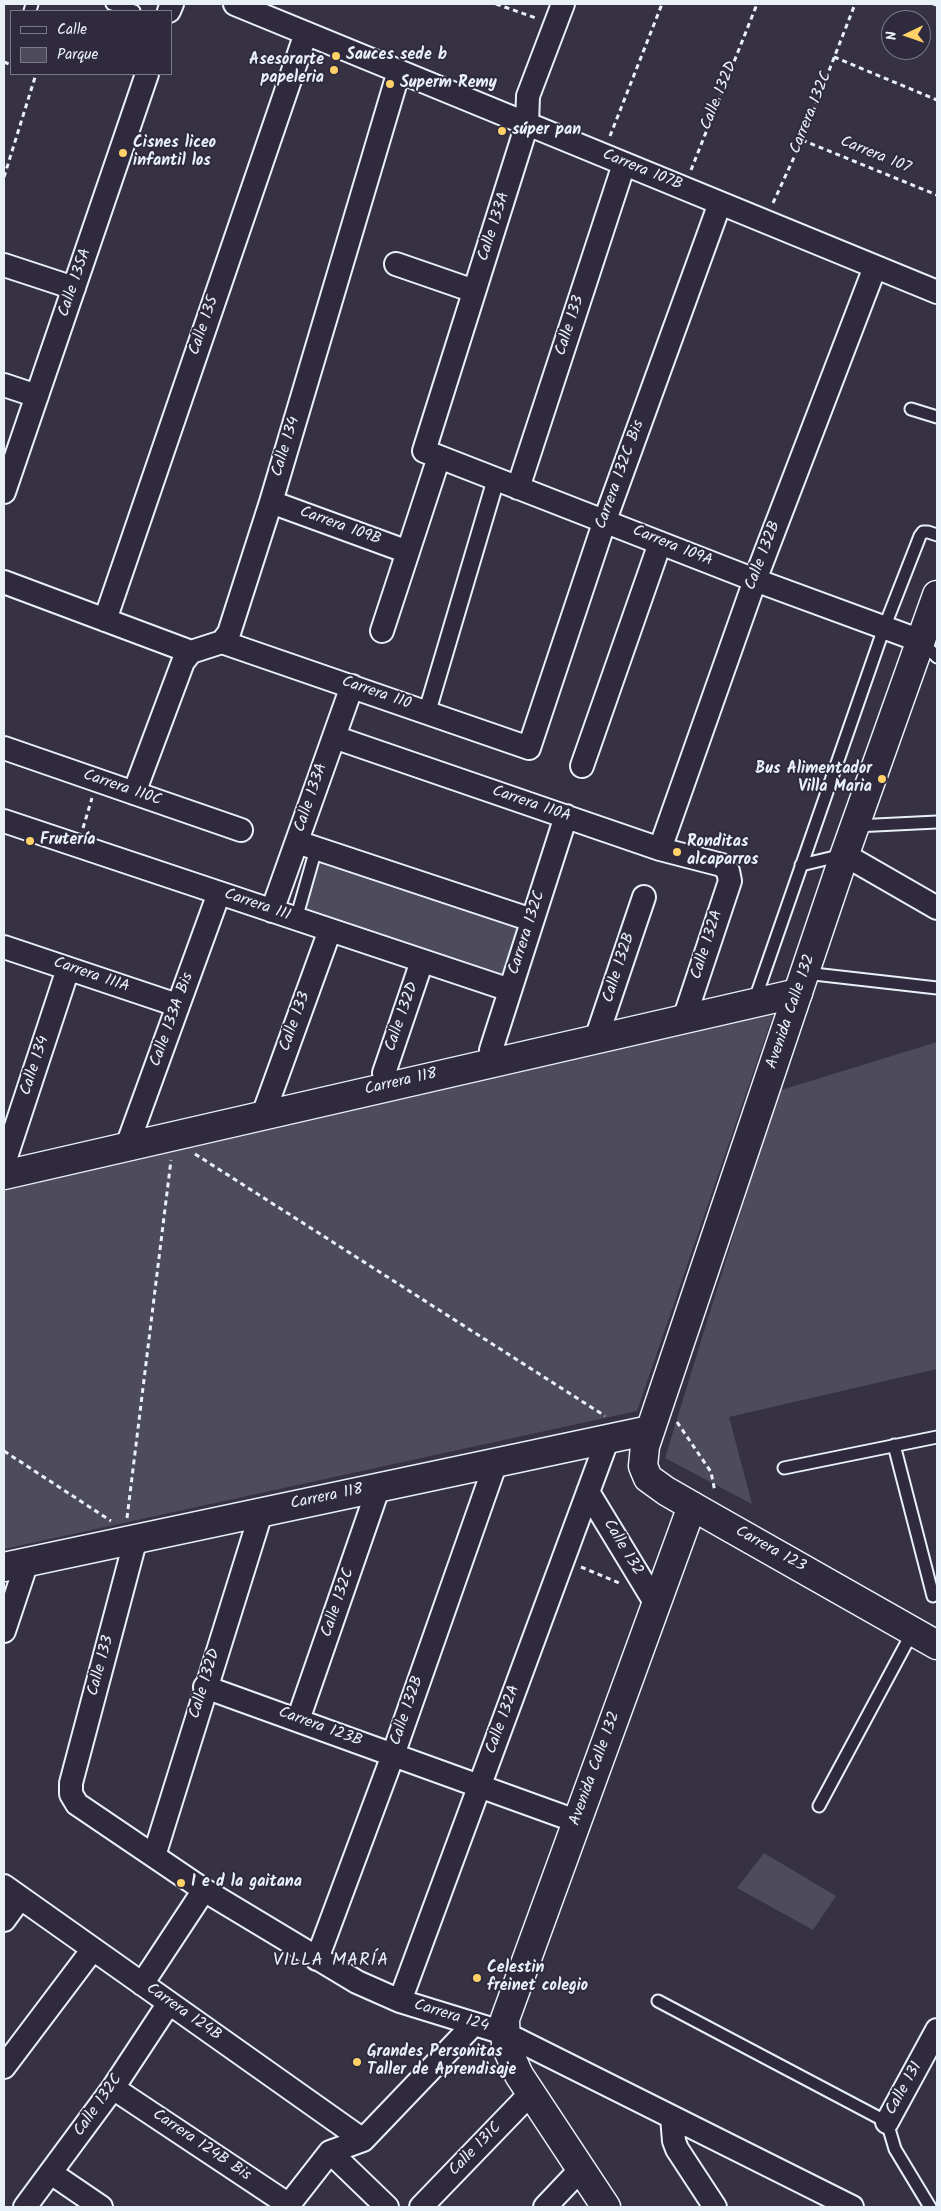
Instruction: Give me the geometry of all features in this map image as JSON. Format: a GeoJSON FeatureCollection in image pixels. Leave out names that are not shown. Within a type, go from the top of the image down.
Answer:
{"type":"FeatureCollection","features":[{"type":"Feature","properties":{"kind":"main road","name":"Avenida Calle 132"},"geometry":{"type":"LineString","coordinates":[[641,1430],[801,983],[855,826],[929,649],[937,595]]}},
{"type":"Feature","properties":{"kind":"main road","name":"Carrera 118"},"geometry":{"type":"LineString","coordinates":[[4,1175],[127,1146],[174,1138],[263,1115],[753,1003],[801,983]]}},
{"type":"Feature","properties":{"kind":"main road","name":"Carrera 118"},"geometry":{"type":"LineString","coordinates":[[15,1565],[131,1535],[261,1513],[641,1430]]}},
{"type":"Feature","properties":{"kind":"main road","name":"Carrera 123"},"geometry":{"type":"LineString","coordinates":[[641,1430],[642,1460],[648,1478],[692,1506],[937,1644]]}},
{"type":"Feature","properties":{"kind":"main road","name":"Avenida Calle 132"},"geometry":{"type":"LineString","coordinates":[[504,2033],[510,2002],[692,1506]]}},
{"type":"Feature","properties":{"kind":"main road"},"geometry":{"type":"LineString","coordinates":[[504,2033],[511,2060],[606,2207]]}},
{"type":"Feature","properties":{"kind":"street","name":"Carrera 107B"},"geometry":{"type":"LineString","coordinates":[[235,4],[937,292]]}},
{"type":"Feature","properties":{"kind":"street","name":"Calle 133A"},"geometry":{"type":"LineString","coordinates":[[382,631],[408,552],[474,291],[527,124],[528,96],[563,4]]}},
{"type":"Feature","properties":{"kind":"street","name":"Calle 135"},"geometry":{"type":"LineString","coordinates":[[105,620],[306,33]]}},
{"type":"Feature","properties":{"kind":"street","name":"Calle 134"},"geometry":{"type":"LineString","coordinates":[[222,642],[229,633],[271,502],[399,71]]}},
{"type":"Feature","properties":{"kind":"street","name":"Calle 135A"},"geometry":{"type":"LineString","coordinates":[[4,492],[148,75]]}},
{"type":"Feature","properties":{"kind":"street","name":"Calle 133"},"geometry":{"type":"LineString","coordinates":[[518,488],[624,164]]}},
{"type":"Feature","properties":{"kind":"street","name":"Carrera 132C Bis"},"geometry":{"type":"LineString","coordinates":[[529,748],[605,520],[720,203]]}},
{"type":"Feature","properties":{"kind":"street"},"geometry":{"type":"LineString","coordinates":[[396,264],[474,291]]}},
{"type":"Feature","properties":{"kind":"street"},"geometry":{"type":"LineString","coordinates":[[4,265],[74,288]]}},
{"type":"Feature","properties":{"kind":"street","name":"Calle 132B"},"geometry":{"type":"LineString","coordinates":[[660,849],[755,580],[875,267]]}},
{"type":"Feature","properties":{"kind":"street"},"geometry":{"type":"LineString","coordinates":[[4,385],[37,396]]}},
{"type":"Feature","properties":{"kind":"street","name":"Carrera 109A"},"geometry":{"type":"LineString","coordinates":[[432,454],[755,580],[884,628],[929,649]]}},
{"type":"Feature","properties":{"kind":"street"},"geometry":{"type":"LineString","coordinates":[[427,712],[496,479]]}},
{"type":"Feature","properties":{"kind":"street","name":"Carrera 109B"},"geometry":{"type":"LineString","coordinates":[[271,502],[408,552]]}},
{"type":"Feature","properties":{"kind":"street"},"geometry":{"type":"LineString","coordinates":[[582,766],[660,543]]}},
{"type":"Feature","properties":{"kind":"street"},"geometry":{"type":"LineString","coordinates":[[4,582],[191,652]]}},
{"type":"Feature","properties":{"kind":"street"},"geometry":{"type":"LineString","coordinates":[[134,793],[183,662],[191,652],[222,642]]}},
{"type":"Feature","properties":{"kind":"street","name":"Carrera 110"},"geometry":{"type":"LineString","coordinates":[[222,642],[529,748]]}},
{"type":"Feature","properties":{"kind":"street","name":"Calle 133A"},"geometry":{"type":"LineString","coordinates":[[272,911],[306,846],[334,737],[352,686]]}},
{"type":"Feature","properties":{"kind":"street","name":"Carrera 110A"},"geometry":{"type":"LineString","coordinates":[[334,737],[660,849],[722,865],[728,871]]}},
{"type":"Feature","properties":{"kind":"street","name":"Carrera 110C"},"geometry":{"type":"LineString","coordinates":[[4,748],[241,830]]}},
{"type":"Feature","properties":{"kind":"street","name":"Carrera 132C"},"geometry":{"type":"LineString","coordinates":[[491,1050],[566,816]]}},
{"type":"Feature","properties":{"kind":"street","name":"Carrera 111"},"geometry":{"type":"LineString","coordinates":[[5,828],[77,846],[510,990]]}},
{"type":"Feature","properties":{"kind":"street"},"geometry":{"type":"LineString","coordinates":[[306,846],[532,920]]}},
{"type":"Feature","properties":{"kind":"street"},"geometry":{"type":"LineString","coordinates":[[845,855],[937,908]]}},
{"type":"Feature","properties":{"kind":"street","name":"Calle 132A"},"geometry":{"type":"LineString","coordinates":[[684,1019],[730,881],[728,871]]}},
{"type":"Feature","properties":{"kind":"street","name":"Calle 133A Bis"},"geometry":{"type":"LineString","coordinates":[[127,1146],[219,893]]}},
{"type":"Feature","properties":{"kind":"street","name":"Calle 132B"},"geometry":{"type":"LineString","coordinates":[[596,1039],[644,897]]}},
{"type":"Feature","properties":{"kind":"street","name":"Calle 133"},"geometry":{"type":"LineString","coordinates":[[263,1115],[330,930]]}},
{"type":"Feature","properties":{"kind":"street","name":"Carrera 111A"},"geometry":{"type":"LineString","coordinates":[[4,947],[177,1005]]}},
{"type":"Feature","properties":{"kind":"street","name":"Calle 132D"},"geometry":{"type":"LineString","coordinates":[[384,1073],[422,961]]}},
{"type":"Feature","properties":{"kind":"street","name":"Calle 134"},"geometry":{"type":"LineString","coordinates":[[4,1163],[68,969]]}},
{"type":"Feature","properties":{"kind":"street","name":"Calle 132A"},"geometry":{"type":"LineString","coordinates":[[400,2001],[588,1492],[641,1430]]}},
{"type":"Feature","properties":{"kind":"street","name":"Calle 132B"},"geometry":{"type":"LineString","coordinates":[[318,1959],[496,1462]]}},
{"type":"Feature","properties":{"kind":"street","name":"Calle 132C"},"geometry":{"type":"LineString","coordinates":[[298,1720],[379,1486]]}},
{"type":"Feature","properties":{"kind":"street","name":"Calle 132"},"geometry":{"type":"LineString","coordinates":[[588,1492],[656,1604]]}},
{"type":"Feature","properties":{"kind":"street","name":"Calle 132D"},"geometry":{"type":"LineString","coordinates":[[154,1856],[205,1687],[261,1513]]}},
{"type":"Feature","properties":{"kind":"street","name":"Calle 133"},"geometry":{"type":"LineString","coordinates":[[71,1794],[71,1782],[131,1535]]}},
{"type":"Feature","properties":{"kind":"street"},"geometry":{"type":"LineString","coordinates":[[4,1631],[15,1565]]}},
{"type":"Feature","properties":{"kind":"street","name":"Carrera 123B"},"geometry":{"type":"LineString","coordinates":[[205,1687],[576,1821]]}},
{"type":"Feature","properties":{"kind":"street","name":"Carrera 124"},"geometry":{"type":"LineString","coordinates":[[71,1794],[76,1804],[204,1890],[357,1982],[400,2001],[504,2033],[852,2207]]}},
{"type":"Feature","properties":{"kind":"street"},"geometry":{"type":"LineString","coordinates":[[142,1984],[204,1890]]}},
{"type":"Feature","properties":{"kind":"street"},"geometry":{"type":"LineString","coordinates":[[4,1920],[12,1892]]}},
{"type":"Feature","properties":{"kind":"street","name":"Carrera 124B"},"geometry":{"type":"LineString","coordinates":[[12,1892],[363,2140]]}},
{"type":"Feature","properties":{"kind":"street"},"geometry":{"type":"LineString","coordinates":[[4,2067],[93,1949]]}},
{"type":"Feature","properties":{"kind":"street","name":"Calle 132C"},"geometry":{"type":"LineString","coordinates":[[25,2207],[113,2088],[169,2003]]}},
{"type":"Feature","properties":{"kind":"street"},"geometry":{"type":"LineString","coordinates":[[288,2206],[330,2152],[363,2140],[474,2024]]}},
{"type":"Feature","properties":{"kind":"street","name":"Calle 131"},"geometry":{"type":"LineString","coordinates":[[887,2122],[937,2030]]}},
{"type":"Feature","properties":{"kind":"street","name":"Carrera 124B Bis"},"geometry":{"type":"LineString","coordinates":[[113,2088],[288,2206]]}},
{"type":"Feature","properties":{"kind":"street","name":"Calle 131C"},"geometry":{"type":"LineString","coordinates":[[421,2207],[531,2093]]}},
{"type":"Feature","properties":{"kind":"street"},"geometry":{"type":"LineString","coordinates":[[672,2117],[674,2141],[677,2149],[716,2207]]}},
{"type":"Feature","properties":{"kind":"street"},"geometry":{"type":"LineString","coordinates":[[330,2152],[387,2207]]}},
{"type":"Feature","properties":{"kind":"street"},"geometry":{"type":"LineString","coordinates":[[545,2207],[581,2169]]}},
{"type":"Feature","properties":{"kind":"street"},"geometry":{"type":"LineString","coordinates":[[51,2173],[78,2201],[101,2207]]}},
{"type":"Feature","properties":{"kind":"lane"},"geometry":{"type":"LineString","coordinates":[[112,4],[131,10]]}},
{"type":"Feature","properties":{"kind":"lane"},"geometry":{"type":"LineString","coordinates":[[911,409],[937,417]]}},
{"type":"Feature","properties":{"kind":"lane"},"geometry":{"type":"LineString","coordinates":[[753,1003],[884,628],[920,536],[923,532],[937,535]]}},
{"type":"Feature","properties":{"kind":"lane"},"geometry":{"type":"LineString","coordinates":[[855,826],[937,822]]}},
{"type":"Feature","properties":{"kind":"lane"},"geometry":{"type":"LineString","coordinates":[[296,919],[306,846]]}},
{"type":"Feature","properties":{"kind":"lane"},"geometry":{"type":"LineString","coordinates":[[801,865],[845,855]]}},
{"type":"Feature","properties":{"kind":"lane"},"geometry":{"type":"LineString","coordinates":[[801,983],[937,988]]}},
{"type":"Feature","properties":{"kind":"lane"},"geometry":{"type":"LineString","coordinates":[[784,1468],[937,1436]]}},
{"type":"Feature","properties":{"kind":"lane"},"geometry":{"type":"LineString","coordinates":[[894,1446],[934,1596]]}},
{"type":"Feature","properties":{"kind":"lane"},"geometry":{"type":"LineString","coordinates":[[820,1806],[913,1631]]}},
{"type":"Feature","properties":{"kind":"lane"},"geometry":{"type":"LineString","coordinates":[[658,2001],[887,2122],[895,2149],[930,2207]]}},
{"type":"Feature","properties":{"kind":"path"},"geometry":{"type":"LineString","coordinates":[[496,4],[555,25]]}},
{"type":"Feature","properties":{"kind":"path"},"geometry":{"type":"LineString","coordinates":[[603,155],[662,4]]}},
{"type":"Feature","properties":{"kind":"path","name":"Calle 132D"},"geometry":{"type":"LineString","coordinates":[[684,188],[757,4]]}},
{"type":"Feature","properties":{"kind":"path","name":"Carrera 132C"},"geometry":{"type":"LineString","coordinates":[[764,221],[802,140],[855,4]]}},
{"type":"Feature","properties":{"kind":"path"},"geometry":{"type":"LineString","coordinates":[[933,4],[937,5]]}},
{"type":"Feature","properties":{"kind":"path"},"geometry":{"type":"LineString","coordinates":[[834,56],[937,100]]}},
{"type":"Feature","properties":{"kind":"path"},"geometry":{"type":"LineString","coordinates":[[4,177],[36,75]]}},
{"type":"Feature","properties":{"kind":"path","name":"Carrera 107"},"geometry":{"type":"LineString","coordinates":[[802,140],[937,194]]}},
{"type":"Feature","properties":{"kind":"path"},"geometry":{"type":"LineString","coordinates":[[77,846],[98,781]]}},
{"type":"Feature","properties":{"kind":"path"},"geometry":{"type":"LineString","coordinates":[[4,1451],[131,1535],[174,1138],[711,1472],[721,1522]]}},
{"type":"Feature","properties":{"kind":"path"},"geometry":{"type":"LineString","coordinates":[[563,1560],[624,1586]]}},
{"type":"Feature","properties":{"kind":"green space"},"geometry":{"type":"Polygon","coordinates":[[[310,854],[523,926],[504,982],[291,910],[310,854]]]}},
{"type":"Feature","properties":{"kind":"green space"},"geometry":{"type":"Polygon","coordinates":[[[774,1012],[637,1411],[4,1549],[4,1182],[774,1012]]]}},
{"type":"Feature","properties":{"kind":"green space"},"geometry":{"type":"Polygon","coordinates":[[[937,1042],[937,1369],[729,1417],[752,1504],[665,1458],[778,1091],[937,1042]]]}},
{"type":"Feature","properties":{"kind":"green space"},"geometry":{"type":"Polygon","coordinates":[[[764,1853],[836,1896],[813,1930],[737,1888],[764,1853]]]}},
{"type":"Feature","properties":{"kind":"place","name":"Sauces sede b"},"geometry":{"type":"Point","coordinates":[336,56]}},
{"type":"Feature","properties":{"kind":"place","name":"Asesorarte papeleria"},"geometry":{"type":"Point","coordinates":[334,70]}},
{"type":"Feature","properties":{"kind":"place","name":"Superm Remy"},"geometry":{"type":"Point","coordinates":[390,84]}},
{"type":"Feature","properties":{"kind":"place","name":"súper pan"},"geometry":{"type":"Point","coordinates":[502,131]}},
{"type":"Feature","properties":{"kind":"place","name":"Cisnes liceo infantil los"},"geometry":{"type":"Point","coordinates":[123,153]}},
{"type":"Feature","properties":{"kind":"place","name":"Bus Alimentador Villa Maria"},"geometry":{"type":"Point","coordinates":[882,779]}},
{"type":"Feature","properties":{"kind":"place","name":"Frutería"},"geometry":{"type":"Point","coordinates":[30,841]}},
{"type":"Feature","properties":{"kind":"place","name":"Ronditas alcaparros"},"geometry":{"type":"Point","coordinates":[677,852]}},
{"type":"Feature","properties":{"kind":"place","name":"I e d la gaitana"},"geometry":{"type":"Point","coordinates":[181,1883]}},
{"type":"Feature","properties":{"kind":"place","name":"Celestin freinet colegio"},"geometry":{"type":"Point","coordinates":[477,1978]}},
{"type":"Feature","properties":{"kind":"place","name":"Grandes Personitas Taller de Aprendisaje"},"geometry":{"type":"Point","coordinates":[357,2062]}},
{"type":"Feature","properties":{"kind":"district","name":"VILLA MARÍA"},"geometry":{"type":"Point","coordinates":[331,1962]}}]}
